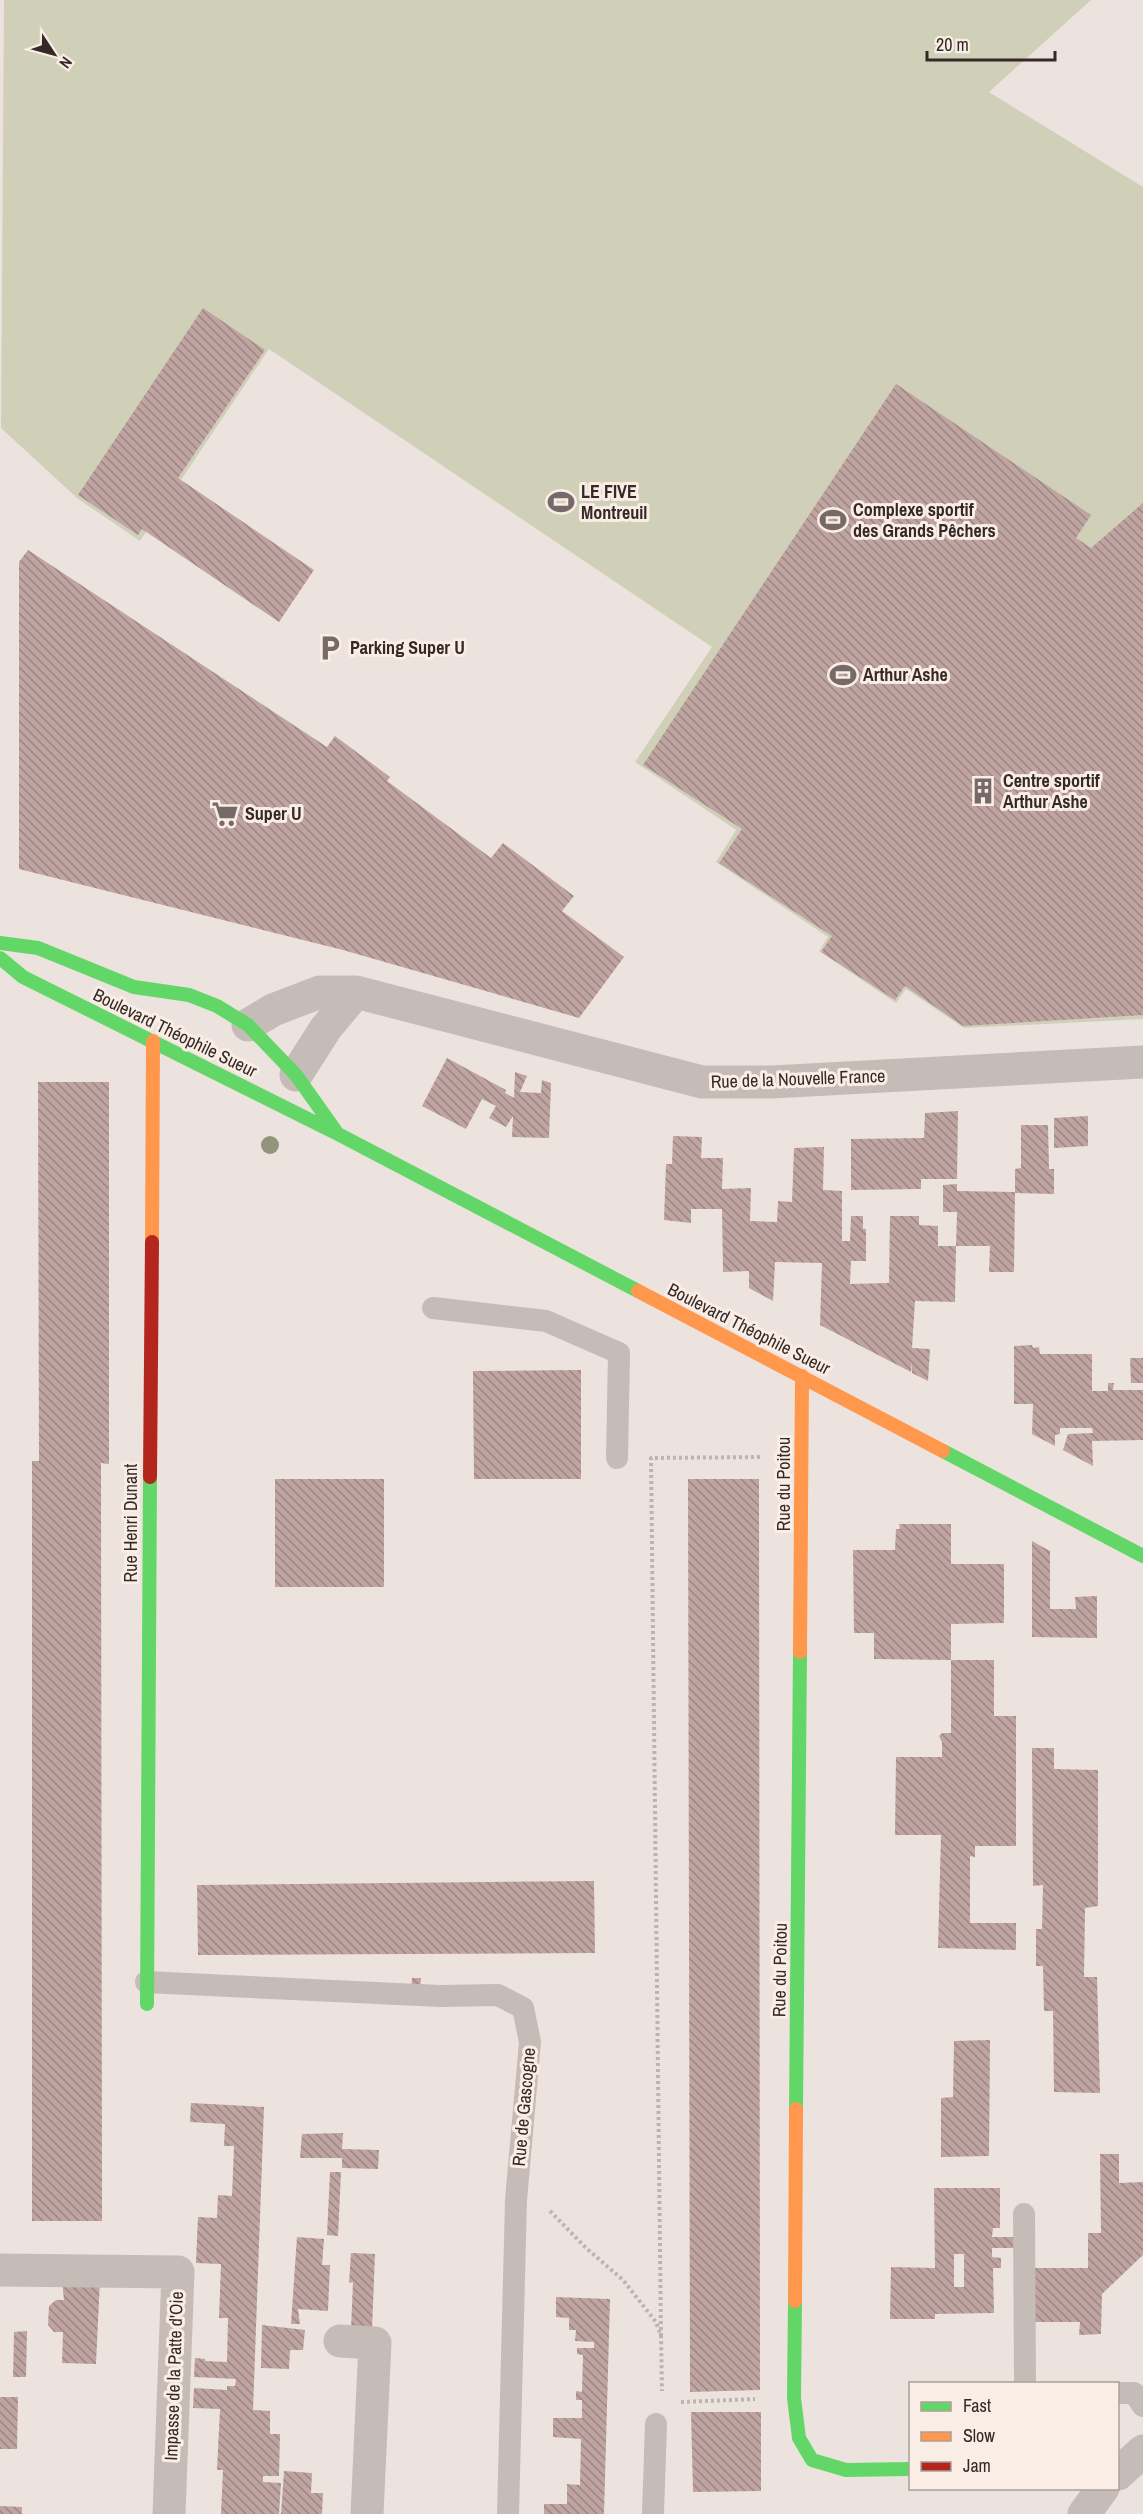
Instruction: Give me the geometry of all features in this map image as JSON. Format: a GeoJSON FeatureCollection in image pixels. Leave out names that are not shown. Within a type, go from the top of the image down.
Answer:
{"type":"FeatureCollection","features":[{"type":"Feature","properties":{"kind":"street","name":"Boulevard Théophile Sueur"},"geometry":{"type":"LineString","coordinates":[[0,943],[38,948],[134,987],[189,995],[217,1006],[248,1025],[296,1075],[338,1134]]}},
{"type":"Feature","properties":{"kind":"street","name":"Boulevard Théophile Sueur"},"geometry":{"type":"LineString","coordinates":[[0,958],[23,977],[338,1134],[1143,1556]]}},
{"type":"Feature","properties":{"kind":"street","name":"Rue de la Nouvelle France"},"geometry":{"type":"LineString","coordinates":[[248,1025],[273,1010],[320,992],[356,992],[702,1082],[772,1082],[1143,1062]]}},
{"type":"Feature","properties":{"kind":"street"},"geometry":{"type":"LineString","coordinates":[[296,1075],[326,1028],[356,992]]}},
{"type":"Feature","properties":{"kind":"street","name":"Rue Henri Dunant"},"geometry":{"type":"LineString","coordinates":[[147,2004],[153,1041]]}},
{"type":"Feature","properties":{"kind":"street","name":"Rue du Poitou"},"geometry":{"type":"LineString","coordinates":[[802,1376],[794,2398],[799,2438],[812,2460],[846,2470],[909,2469]]}},
{"type":"Feature","properties":{"kind":"street","name":"Impasse de la Patte d'Oie"},"geometry":{"type":"LineString","coordinates":[[0,2270],[178,2272],[169,2514]]}},
{"type":"Feature","properties":{"kind":"street"},"geometry":{"type":"LineString","coordinates":[[340,2341],[375,2343],[367,2514]]}},
{"type":"Feature","properties":{"kind":"street"},"geometry":{"type":"LineString","coordinates":[[1119,2473],[1143,2451]]}},
{"type":"Feature","properties":{"kind":"street"},"geometry":{"type":"LineString","coordinates":[[1084,2514],[1102,2490]]}},
{"type":"Feature","properties":{"kind":"lane"},"geometry":{"type":"LineString","coordinates":[[433,1308],[546,1321],[619,1353],[617,1458]]}},
{"type":"Feature","properties":{"kind":"lane","name":"Rue de Gascogne"},"geometry":{"type":"LineString","coordinates":[[146,1982],[440,1996],[498,1995],[524,2008],[530,2042],[516,2200],[508,2514]]}},
{"type":"Feature","properties":{"kind":"lane"},"geometry":{"type":"LineString","coordinates":[[1024,2214],[1025,2382]]}},
{"type":"Feature","properties":{"kind":"lane"},"geometry":{"type":"LineString","coordinates":[[1119,2393],[1134,2393],[1143,2406]]}},
{"type":"Feature","properties":{"kind":"lane"},"geometry":{"type":"LineString","coordinates":[[653,2514],[659,2413]]}},
{"type":"Feature","properties":{"kind":"path"},"geometry":{"type":"LineString","coordinates":[[659,2413],[662,2336],[651,1458],[802,1457]]}},
{"type":"Feature","properties":{"kind":"path"},"geometry":{"type":"LineString","coordinates":[[516,2200],[528,2200],[545,2205],[585,2247],[623,2280],[656,2322],[662,2336]]}},
{"type":"Feature","properties":{"kind":"path"},"geometry":{"type":"LineString","coordinates":[[674,2402],[794,2398]]}},
{"type":"Feature","properties":{"kind":"green space","name":"Complexe sportif des Grands Pêchers"},"geometry":{"type":"Polygon","coordinates":[[[4,0],[1091,0],[989,92],[1143,187],[1143,1019],[964,1028],[906,989],[896,1003],[819,951],[828,937],[716,862],[736,830],[635,762],[712,647],[269,349],[140,541],[77,498],[1,428],[4,0]]]}},
{"type":"Feature","properties":{"kind":"building"},"geometry":{"type":"Polygon","coordinates":[[[203,308],[265,350],[178,478],[314,570],[279,622],[142,529],[138,535],[78,495],[203,308]]]}},
{"type":"Feature","properties":{"kind":"building"},"geometry":{"type":"Polygon","coordinates":[[[896,384],[1091,515],[1076,538],[1091,548],[1143,503],[1143,1015],[963,1026],[905,986],[895,1000],[821,952],[832,936],[719,863],[742,829],[643,765],[896,384]]]}},
{"type":"Feature","properties":{"kind":"building","name":"Super U"},"geometry":{"type":"Polygon","coordinates":[[[28,550],[327,747],[335,736],[390,777],[387,781],[491,858],[503,843],[574,896],[562,911],[624,957],[579,1018],[343,950],[19,869],[19,562],[28,550]]]}},
{"type":"Feature","properties":{"kind":"building"},"geometry":{"type":"Polygon","coordinates":[[[447,1058],[506,1090],[505,1093],[514,1098],[515,1072],[527,1076],[520,1092],[541,1093],[542,1080],[551,1083],[549,1138],[512,1137],[513,1116],[506,1127],[489,1118],[496,1106],[482,1099],[466,1129],[422,1106],[447,1058]]]}},
{"type":"Feature","properties":{"kind":"building"},"geometry":{"type":"Polygon","coordinates":[[[38,1082],[109,1082],[109,1464],[101,1463],[102,2221],[32,2221],[32,1461],[39,1461],[38,1082]]]}},
{"type":"Feature","properties":{"kind":"building"},"geometry":{"type":"Polygon","coordinates":[[[958,1111],[957,1179],[921,1179],[921,1189],[851,1190],[851,1139],[924,1138],[925,1113],[958,1111]]]}},
{"type":"Feature","properties":{"kind":"building"},"geometry":{"type":"Polygon","coordinates":[[[1088,1116],[1088,1146],[1054,1148],[1054,1118],[1088,1116]]]}},
{"type":"Feature","properties":{"kind":"building"},"geometry":{"type":"Polygon","coordinates":[[[1021,1125],[1048,1125],[1049,1169],[1054,1169],[1054,1194],[1015,1193],[1015,1169],[1021,1168],[1021,1125]]]}},
{"type":"Feature","properties":{"kind":"building"},"geometry":{"type":"Polygon","coordinates":[[[673,1136],[702,1137],[701,1158],[723,1158],[722,1189],[751,1188],[750,1221],[777,1222],[778,1201],[792,1202],[794,1148],[824,1147],[823,1190],[842,1191],[842,1241],[850,1241],[851,1216],[863,1216],[863,1229],[866,1229],[866,1261],[851,1261],[850,1284],[889,1283],[890,1216],[919,1216],[919,1225],[938,1226],[938,1246],[956,1246],[955,1302],[915,1301],[912,1348],[930,1349],[928,1381],[912,1373],[912,1361],[911,1372],[820,1325],[822,1263],[775,1262],[773,1301],[749,1288],[749,1271],[723,1272],[722,1209],[691,1209],[691,1223],[664,1220],[666,1164],[672,1164],[673,1136]]]}},
{"type":"Feature","properties":{"kind":"building"},"geometry":{"type":"Polygon","coordinates":[[[957,1184],[957,1191],[1015,1192],[1014,1272],[989,1272],[990,1246],[956,1246],[957,1212],[943,1212],[943,1185],[957,1184]]]}},
{"type":"Feature","properties":{"kind":"building"},"geometry":{"type":"Polygon","coordinates":[[[1032,1345],[1033,1348],[1039,1347],[1040,1354],[1092,1354],[1092,1391],[1108,1391],[1108,1383],[1114,1383],[1113,1390],[1143,1390],[1143,1440],[1092,1441],[1093,1466],[1063,1450],[1068,1434],[1093,1433],[1092,1428],[1060,1428],[1060,1434],[1055,1435],[1055,1446],[1032,1434],[1033,1404],[1014,1404],[1014,1346],[1032,1345]]]}},
{"type":"Feature","properties":{"kind":"building"},"geometry":{"type":"Polygon","coordinates":[[[1130,1358],[1143,1358],[1143,1383],[1131,1383],[1130,1358]]]}},
{"type":"Feature","properties":{"kind":"building"},"geometry":{"type":"Polygon","coordinates":[[[581,1370],[581,1479],[474,1479],[473,1371],[581,1370]]]}},
{"type":"Feature","properties":{"kind":"building"},"geometry":{"type":"Polygon","coordinates":[[[275,1479],[384,1479],[384,1587],[275,1587],[275,1479]]]}},
{"type":"Feature","properties":{"kind":"building"},"geometry":{"type":"Polygon","coordinates":[[[688,1479],[759,1479],[760,2390],[690,2392],[688,1479]]]}},
{"type":"Feature","properties":{"kind":"building"},"geometry":{"type":"Polygon","coordinates":[[[899,1524],[951,1524],[951,1564],[1004,1564],[1004,1623],[951,1624],[951,1660],[874,1659],[874,1633],[854,1633],[853,1550],[895,1550],[896,1529],[900,1529],[899,1524]]]}},
{"type":"Feature","properties":{"kind":"building"},"geometry":{"type":"Polygon","coordinates":[[[1032,1541],[1050,1551],[1050,1609],[1076,1609],[1075,1597],[1097,1596],[1097,1638],[1032,1637],[1032,1541]]]}},
{"type":"Feature","properties":{"kind":"building"},"geometry":{"type":"Polygon","coordinates":[[[951,1660],[994,1660],[994,1716],[1016,1716],[1016,1846],[975,1846],[975,1857],[970,1856],[970,1923],[1016,1923],[1016,1950],[938,1948],[941,1835],[895,1835],[896,1757],[942,1757],[942,1742],[939,1736],[942,1733],[951,1733],[951,1660]]]}},
{"type":"Feature","properties":{"kind":"building"},"geometry":{"type":"Polygon","coordinates":[[[1032,1748],[1054,1748],[1054,1769],[1098,1770],[1098,1906],[1085,1908],[1084,1977],[1097,1977],[1100,2093],[1054,2092],[1053,2011],[1044,2011],[1043,1966],[1036,1966],[1036,1929],[1042,1929],[1043,1885],[1033,1886],[1032,1748]]]}},
{"type":"Feature","properties":{"kind":"building"},"geometry":{"type":"Polygon","coordinates":[[[594,1881],[595,1953],[198,1955],[197,1885],[594,1881]]]}},
{"type":"Feature","properties":{"kind":"building"},"geometry":{"type":"Polygon","coordinates":[[[412,1978],[421,1978],[420,1992],[411,1993],[412,1978]]]}},
{"type":"Feature","properties":{"kind":"building"},"geometry":{"type":"Polygon","coordinates":[[[990,2040],[989,2156],[941,2157],[941,2098],[953,2097],[954,2041],[990,2040]]]}},
{"type":"Feature","properties":{"kind":"building"},"geometry":{"type":"Polygon","coordinates":[[[191,2103],[264,2107],[253,2410],[270,2411],[270,2434],[280,2434],[279,2476],[263,2476],[263,2482],[281,2483],[279,2514],[221,2514],[223,2470],[217,2470],[220,2409],[193,2408],[194,2388],[227,2390],[227,2386],[235,2386],[236,2379],[194,2377],[195,2358],[227,2362],[228,2318],[219,2318],[221,2264],[196,2263],[198,2217],[217,2218],[218,2195],[232,2196],[234,2146],[224,2146],[225,2124],[190,2122],[191,2103]]]}},
{"type":"Feature","properties":{"kind":"building"},"geometry":{"type":"Polygon","coordinates":[[[343,2133],[342,2149],[379,2150],[378,2169],[342,2168],[342,2158],[300,2158],[302,2134],[343,2133]]]}},
{"type":"Feature","properties":{"kind":"building"},"geometry":{"type":"Polygon","coordinates":[[[1100,2154],[1119,2154],[1119,2183],[1143,2182],[1143,2255],[1102,2294],[1101,2334],[1079,2335],[1080,2322],[1035,2322],[1034,2268],[1088,2268],[1088,2233],[1101,2233],[1100,2154]]]}},
{"type":"Feature","properties":{"kind":"building"},"geometry":{"type":"Polygon","coordinates":[[[330,2172],[341,2172],[338,2236],[327,2235],[330,2172]]]}},
{"type":"Feature","properties":{"kind":"building"},"geometry":{"type":"Polygon","coordinates":[[[934,2188],[1000,2188],[1000,2228],[993,2228],[992,2237],[1017,2237],[1017,2248],[992,2248],[992,2257],[1001,2258],[1001,2268],[993,2268],[994,2313],[935,2314],[935,2319],[890,2319],[891,2267],[935,2268],[934,2188]],[[954,2254],[954,2287],[964,2287],[964,2254],[954,2254]]]}},
{"type":"Feature","properties":{"kind":"building"},"geometry":{"type":"Polygon","coordinates":[[[297,2237],[324,2239],[322,2265],[330,2265],[328,2311],[298,2309],[300,2324],[291,2324],[297,2237]]]}},
{"type":"Feature","properties":{"kind":"building"},"geometry":{"type":"Polygon","coordinates":[[[351,2253],[375,2254],[372,2329],[351,2329],[353,2282],[349,2283],[351,2253]]]}},
{"type":"Feature","properties":{"kind":"building"},"geometry":{"type":"Polygon","coordinates":[[[100,2280],[96,2364],[62,2363],[63,2332],[54,2332],[48,2325],[49,2306],[56,2300],[64,2300],[62,2281],[100,2280]]]}},
{"type":"Feature","properties":{"kind":"building"},"geometry":{"type":"Polygon","coordinates":[[[556,2297],[610,2299],[604,2514],[544,2514],[544,2504],[567,2504],[567,2484],[580,2485],[581,2439],[553,2437],[553,2418],[582,2418],[582,2400],[576,2400],[576,2391],[582,2392],[583,2355],[577,2354],[577,2348],[594,2348],[594,2342],[575,2341],[576,2330],[569,2330],[569,2318],[556,2317],[556,2297]]]}},
{"type":"Feature","properties":{"kind":"building"},"geometry":{"type":"Polygon","coordinates":[[[262,2325],[305,2330],[303,2350],[290,2350],[289,2369],[261,2368],[262,2325]]]}},
{"type":"Feature","properties":{"kind":"building"},"geometry":{"type":"Polygon","coordinates":[[[27,2331],[26,2377],[13,2377],[14,2332],[27,2331]]]}},
{"type":"Feature","properties":{"kind":"building"},"geometry":{"type":"Polygon","coordinates":[[[0,2397],[18,2397],[17,2449],[0,2449],[0,2397]]]}},
{"type":"Feature","properties":{"kind":"building"},"geometry":{"type":"Polygon","coordinates":[[[691,2412],[761,2412],[761,2491],[693,2492],[691,2412]]]}},
{"type":"Feature","properties":{"kind":"building"},"geometry":{"type":"Polygon","coordinates":[[[284,2471],[312,2473],[311,2493],[323,2493],[322,2514],[281,2514],[284,2471]]]}},
{"type":"Feature","properties":{"kind":"building"},"geometry":{"type":"Polygon","coordinates":[[[0,2506],[22,2507],[22,2514],[0,2514],[0,2506]]]}},
{"type":"Feature","properties":{"kind":"traffic: fast"},"geometry":{"type":"LineString","coordinates":[[0,943],[38,948],[134,987],[189,995],[217,1006],[248,1025],[296,1075],[335,1130]]}},
{"type":"Feature","properties":{"kind":"traffic: fast"},"geometry":{"type":"LineString","coordinates":[[0,958],[23,977],[338,1134],[638,1291]]}},
{"type":"Feature","properties":{"kind":"traffic: fast"},"geometry":{"type":"LineString","coordinates":[[943,1451],[1143,1556]]}},
{"type":"Feature","properties":{"kind":"traffic: fast"},"geometry":{"type":"LineString","coordinates":[[147,2004],[150,1477]]}},
{"type":"Feature","properties":{"kind":"traffic: fast"},"geometry":{"type":"LineString","coordinates":[[796,2109],[800,1652]]}},
{"type":"Feature","properties":{"kind":"traffic: fast"},"geometry":{"type":"LineString","coordinates":[[795,2301],[794,2398],[799,2438],[812,2460],[846,2470],[909,2469]]}},
{"type":"Feature","properties":{"kind":"traffic: slow"},"geometry":{"type":"LineString","coordinates":[[152,1242],[153,1041]]}},
{"type":"Feature","properties":{"kind":"traffic: slow"},"geometry":{"type":"LineString","coordinates":[[638,1291],[943,1451]]}},
{"type":"Feature","properties":{"kind":"traffic: slow"},"geometry":{"type":"LineString","coordinates":[[800,1652],[802,1376]]}},
{"type":"Feature","properties":{"kind":"traffic: slow"},"geometry":{"type":"LineString","coordinates":[[795,2301],[796,2109]]}},
{"type":"Feature","properties":{"kind":"traffic: jam"},"geometry":{"type":"LineString","coordinates":[[150,1477],[152,1242]]}},
{"type":"Feature","properties":{"kind":"place","name":"LE FIVE Montreuil"},"geometry":{"type":"Point","coordinates":[561,502]}},
{"type":"Feature","properties":{"kind":"place","name":"Complexe sportif des Grands Pêchers"},"geometry":{"type":"Point","coordinates":[833,520]}},
{"type":"Feature","properties":{"kind":"place","name":"Parking Super U"},"geometry":{"type":"Point","coordinates":[330,648]}},
{"type":"Feature","properties":{"kind":"place","name":"Arthur Ashe"},"geometry":{"type":"Point","coordinates":[843,675]}},
{"type":"Feature","properties":{"kind":"place","name":"Centre sportif Arthur Ashe"},"geometry":{"type":"Point","coordinates":[983,791]}},
{"type":"Feature","properties":{"kind":"place","name":"Super U"},"geometry":{"type":"Point","coordinates":[225,814]}}]}
